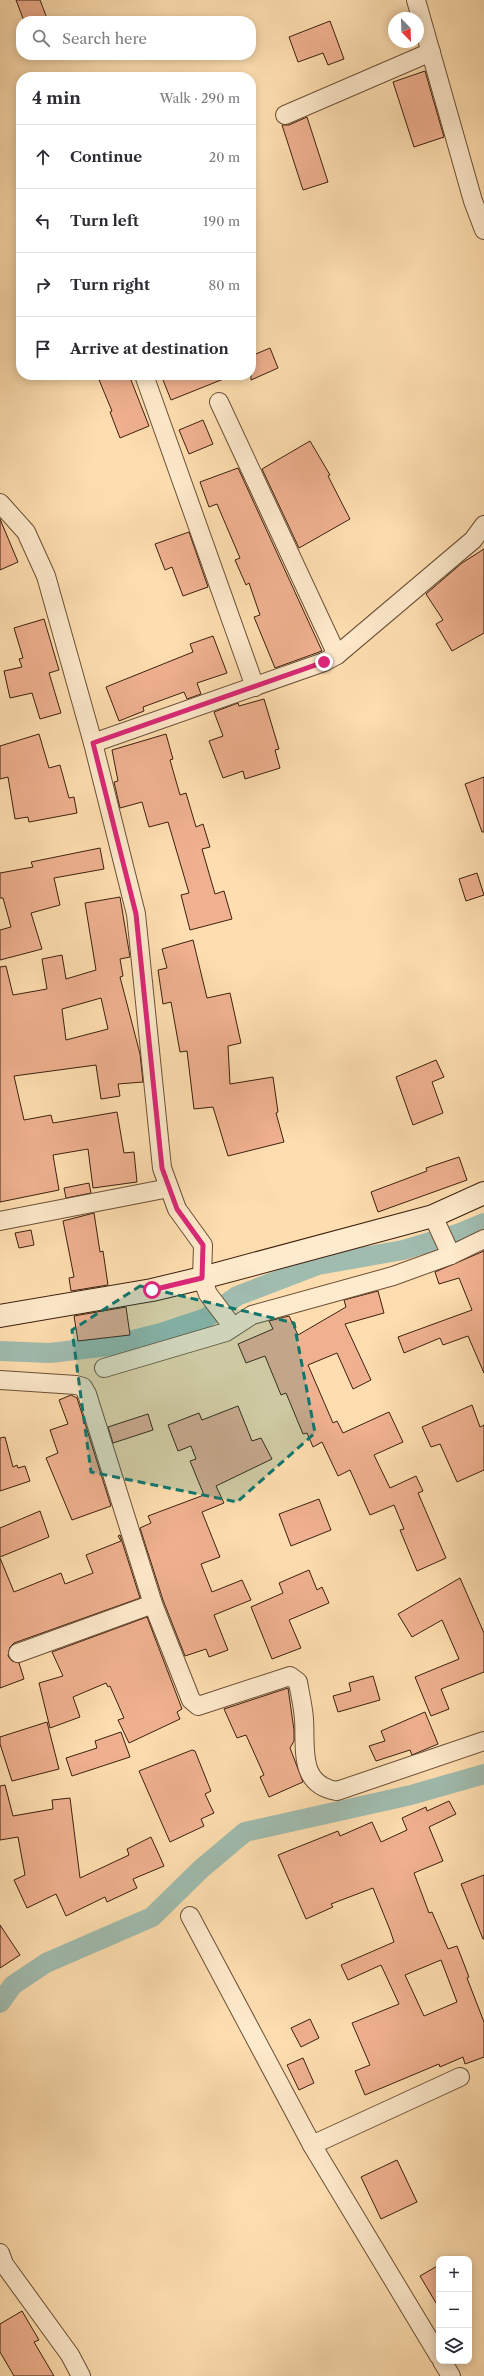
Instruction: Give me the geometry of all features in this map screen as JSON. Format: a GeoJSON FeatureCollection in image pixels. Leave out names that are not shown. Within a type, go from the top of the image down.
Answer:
{"type":"FeatureCollection","features":[{"type":"Feature","properties":{"kind":"main road"},"geometry":{"type":"LineString","coordinates":[[0,1316],[152,1290],[205,1286],[436,1223],[484,1193]]}},
{"type":"Feature","properties":{"kind":"street"},"geometry":{"type":"LineString","coordinates":[[416,0],[431,52],[479,199],[484,230]]}},
{"type":"Feature","properties":{"kind":"street"},"geometry":{"type":"LineString","coordinates":[[285,115],[431,52]]}},
{"type":"Feature","properties":{"kind":"street"},"geometry":{"type":"LineString","coordinates":[[146,380],[255,687]]}},
{"type":"Feature","properties":{"kind":"street"},"geometry":{"type":"LineString","coordinates":[[219,402],[336,654]]}},
{"type":"Feature","properties":{"kind":"street"},"geometry":{"type":"LineString","coordinates":[[0,503],[26,532],[46,576],[93,743],[136,914],[162,1168],[177,1209],[203,1245],[205,1286],[230,1323]]}},
{"type":"Feature","properties":{"kind":"street"},"geometry":{"type":"LineString","coordinates":[[93,743],[324,662],[336,654],[473,540],[484,525]]}},
{"type":"Feature","properties":{"kind":"street"},"geometry":{"type":"LineString","coordinates":[[0,1221],[169,1188]]}},
{"type":"Feature","properties":{"kind":"street"},"geometry":{"type":"LineString","coordinates":[[436,1223],[451,1254]]}},
{"type":"Feature","properties":{"kind":"street"},"geometry":{"type":"LineString","coordinates":[[104,1368],[226,1332],[230,1323],[252,1315],[392,1276],[451,1254],[484,1239]]}},
{"type":"Feature","properties":{"kind":"street"},"geometry":{"type":"LineString","coordinates":[[0,1380],[83,1387],[87,1394],[153,1604],[191,1700],[198,1706],[290,1676],[295,1678],[298,1682],[304,1718],[304,1757],[307,1770],[325,1789],[337,1791],[484,1741]]}},
{"type":"Feature","properties":{"kind":"street"},"geometry":{"type":"LineString","coordinates":[[18,1653],[153,1604]]}},
{"type":"Feature","properties":{"kind":"street"},"geometry":{"type":"LineString","coordinates":[[190,1916],[312,2145],[436,2351]]}},
{"type":"Feature","properties":{"kind":"street"},"geometry":{"type":"LineString","coordinates":[[312,2145],[460,2077]]}},
{"type":"Feature","properties":{"kind":"street"},"geometry":{"type":"LineString","coordinates":[[0,2252],[4,2264],[70,2355],[81,2376]]}},
{"type":"Feature","properties":{"kind":"street"},"geometry":{"type":"LineString","coordinates":[[444,2364],[451,2376]]}},
{"type":"Feature","properties":{"kind":"highlighted area"},"geometry":{"type":"Polygon","coordinates":[[[140,1286],[294,1323],[315,1433],[237,1502],[91,1472],[72,1330],[140,1286]]]}},
{"type":"Feature","properties":{"kind":"building"},"geometry":{"type":"Polygon","coordinates":[[[16,0],[40,0],[46,16],[22,16],[16,0]]]}},
{"type":"Feature","properties":{"kind":"building"},"geometry":{"type":"Polygon","coordinates":[[[330,21],[344,59],[328,65],[323,53],[298,62],[289,37],[330,21]]]}},
{"type":"Feature","properties":{"kind":"building"},"geometry":{"type":"Polygon","coordinates":[[[425,71],[444,137],[414,147],[393,82],[425,71]]]}},
{"type":"Feature","properties":{"kind":"building"},"geometry":{"type":"Polygon","coordinates":[[[307,117],[328,182],[303,190],[282,125],[289,125],[307,117]]]}},
{"type":"Feature","properties":{"kind":"building"},"geometry":{"type":"Polygon","coordinates":[[[270,348],[278,368],[256,378],[256,354],[270,348]]]}},
{"type":"Feature","properties":{"kind":"building"},"geometry":{"type":"Polygon","coordinates":[[[99,380],[131,380],[149,426],[120,438],[110,412],[112,411],[99,380]]]}},
{"type":"Feature","properties":{"kind":"building"},"geometry":{"type":"Polygon","coordinates":[[[163,380],[221,380],[171,400],[163,380]]]}},
{"type":"Feature","properties":{"kind":"building"},"geometry":{"type":"Polygon","coordinates":[[[203,420],[213,444],[189,454],[179,430],[203,420]]]}},
{"type":"Feature","properties":{"kind":"building"},"geometry":{"type":"Polygon","coordinates":[[[310,441],[330,475],[328,476],[350,519],[299,548],[262,469],[310,441]]]}},
{"type":"Feature","properties":{"kind":"building"},"geometry":{"type":"Polygon","coordinates":[[[238,468],[322,651],[275,668],[254,617],[260,615],[249,583],[246,585],[235,560],[240,558],[217,504],[209,507],[200,482],[238,468]]]}},
{"type":"Feature","properties":{"kind":"building"},"geometry":{"type":"Polygon","coordinates":[[[0,519],[18,562],[0,570],[0,519]]]}},
{"type":"Feature","properties":{"kind":"building"},"geometry":{"type":"Polygon","coordinates":[[[189,532],[208,587],[183,596],[172,567],[165,570],[155,544],[189,532]]]}},
{"type":"Feature","properties":{"kind":"building"},"geometry":{"type":"Polygon","coordinates":[[[484,549],[484,633],[452,651],[436,624],[443,620],[426,594],[462,563],[484,549]]]}},
{"type":"Feature","properties":{"kind":"building"},"geometry":{"type":"Polygon","coordinates":[[[44,619],[59,670],[49,673],[61,713],[40,719],[32,693],[10,698],[4,671],[22,667],[19,659],[23,658],[14,628],[44,619]]]}},
{"type":"Feature","properties":{"kind":"building"},"geometry":{"type":"Polygon","coordinates":[[[213,636],[227,673],[197,683],[201,694],[187,699],[184,692],[143,707],[144,711],[119,721],[106,687],[193,652],[190,644],[213,636]]]}},
{"type":"Feature","properties":{"kind":"building"},"geometry":{"type":"Polygon","coordinates":[[[264,699],[279,749],[275,750],[280,768],[245,779],[243,771],[223,778],[209,741],[223,736],[214,712],[238,703],[239,706],[264,699]]]}},
{"type":"Feature","properties":{"kind":"building"},"geometry":{"type":"Polygon","coordinates":[[[39,734],[49,768],[60,765],[69,798],[74,797],[77,813],[29,822],[28,817],[15,819],[8,777],[0,779],[0,746],[39,734]]]}},
{"type":"Feature","properties":{"kind":"building"},"geometry":{"type":"Polygon","coordinates":[[[166,734],[173,759],[170,760],[180,795],[186,793],[196,827],[203,824],[210,847],[202,849],[215,894],[224,891],[232,919],[190,930],[181,895],[189,893],[168,822],[149,827],[142,802],[120,808],[114,782],[118,781],[112,750],[166,734]]]}},
{"type":"Feature","properties":{"kind":"building"},"geometry":{"type":"Polygon","coordinates":[[[484,777],[484,832],[482,832],[465,784],[484,777]]]}},
{"type":"Feature","properties":{"kind":"building"},"geometry":{"type":"Polygon","coordinates":[[[100,848],[104,869],[54,878],[60,905],[31,913],[42,949],[0,960],[0,930],[11,927],[3,898],[0,898],[0,873],[33,867],[31,862],[100,848]]]}},
{"type":"Feature","properties":{"kind":"building"},"geometry":{"type":"Polygon","coordinates":[[[477,873],[484,895],[466,901],[459,879],[477,873]]]}},
{"type":"Feature","properties":{"kind":"building"},"geometry":{"type":"Polygon","coordinates":[[[120,897],[130,957],[120,959],[123,976],[120,977],[140,1054],[143,1082],[118,1084],[120,1096],[101,1099],[96,1065],[14,1076],[24,1120],[51,1115],[53,1123],[117,1112],[124,1153],[134,1152],[137,1182],[93,1188],[88,1149],[53,1155],[59,1190],[0,1202],[0,967],[6,966],[13,995],[47,989],[42,959],[62,955],[66,979],[96,970],[85,903],[120,897]],[[101,998],[62,1009],[66,1040],[108,1029],[101,998]]]}},
{"type":"Feature","properties":{"kind":"building"},"geometry":{"type":"Polygon","coordinates":[[[193,940],[207,998],[230,993],[241,1043],[228,1046],[230,1084],[273,1077],[278,1112],[276,1113],[284,1142],[228,1156],[213,1107],[194,1109],[187,1051],[180,1052],[171,1002],[163,1004],[158,970],[167,968],[162,949],[193,940]]]}},
{"type":"Feature","properties":{"kind":"building"},"geometry":{"type":"Polygon","coordinates":[[[436,1060],[444,1077],[432,1082],[443,1113],[413,1125],[396,1077],[436,1060]]]}},
{"type":"Feature","properties":{"kind":"building"},"geometry":{"type":"Polygon","coordinates":[[[459,1157],[467,1180],[378,1212],[371,1192],[427,1171],[426,1168],[459,1157]]]}},
{"type":"Feature","properties":{"kind":"building"},"geometry":{"type":"Polygon","coordinates":[[[89,1183],[91,1193],[66,1198],[64,1188],[89,1183]]]}},
{"type":"Feature","properties":{"kind":"building"},"geometry":{"type":"Polygon","coordinates":[[[94,1213],[100,1252],[103,1251],[108,1285],[71,1291],[69,1278],[74,1277],[63,1221],[94,1213]]]}},
{"type":"Feature","properties":{"kind":"building"},"geometry":{"type":"Polygon","coordinates":[[[31,1230],[34,1245],[19,1248],[15,1233],[31,1230]]]}},
{"type":"Feature","properties":{"kind":"building"},"geometry":{"type":"Polygon","coordinates":[[[484,1251],[484,1373],[468,1336],[443,1345],[440,1338],[404,1353],[398,1337],[472,1310],[459,1278],[439,1284],[435,1272],[484,1251]]]}},
{"type":"Feature","properties":{"kind":"building"},"geometry":{"type":"Polygon","coordinates":[[[378,1291],[384,1313],[345,1324],[371,1380],[353,1389],[337,1353],[308,1365],[333,1423],[337,1421],[343,1433],[389,1412],[403,1442],[374,1455],[390,1488],[416,1476],[423,1491],[418,1493],[446,1558],[417,1571],[400,1530],[404,1529],[394,1505],[370,1515],[350,1470],[338,1476],[322,1442],[313,1447],[307,1433],[303,1434],[286,1393],[281,1395],[265,1356],[246,1363],[238,1344],[273,1329],[269,1321],[289,1316],[298,1335],[346,1307],[344,1300],[378,1291]]]}},
{"type":"Feature","properties":{"kind":"building"},"geometry":{"type":"Polygon","coordinates":[[[126,1307],[130,1335],[78,1341],[74,1316],[126,1307]]]}},
{"type":"Feature","properties":{"kind":"building"},"geometry":{"type":"Polygon","coordinates":[[[71,1395],[77,1398],[111,1506],[72,1520],[46,1458],[58,1453],[50,1430],[68,1424],[59,1400],[71,1395]]]}},
{"type":"Feature","properties":{"kind":"building"},"geometry":{"type":"Polygon","coordinates":[[[472,1405],[480,1427],[484,1425],[484,1470],[457,1482],[440,1444],[431,1447],[422,1427],[472,1405]]]}},
{"type":"Feature","properties":{"kind":"building"},"geometry":{"type":"Polygon","coordinates":[[[238,1406],[252,1441],[261,1438],[272,1459],[216,1486],[224,1503],[202,1512],[220,1557],[201,1564],[212,1592],[242,1580],[251,1600],[214,1615],[228,1650],[209,1657],[206,1649],[185,1656],[163,1600],[140,1528],[151,1523],[148,1516],[204,1495],[190,1461],[196,1459],[191,1446],[178,1451],[168,1425],[199,1413],[202,1420],[238,1406]]]}},
{"type":"Feature","properties":{"kind":"building"},"geometry":{"type":"Polygon","coordinates":[[[148,1414],[153,1430],[113,1443],[108,1427],[148,1414]]]}},
{"type":"Feature","properties":{"kind":"building"},"geometry":{"type":"Polygon","coordinates":[[[5,1437],[13,1467],[17,1465],[18,1468],[25,1466],[30,1481],[0,1491],[0,1438],[5,1437]]]}},
{"type":"Feature","properties":{"kind":"building"},"geometry":{"type":"Polygon","coordinates":[[[319,1499],[331,1530],[291,1546],[279,1514],[319,1499]]]}},
{"type":"Feature","properties":{"kind":"building"},"geometry":{"type":"Polygon","coordinates":[[[40,1511],[49,1537],[0,1557],[0,1528],[40,1511]]]}},
{"type":"Feature","properties":{"kind":"building"},"geometry":{"type":"Polygon","coordinates":[[[120,1535],[140,1598],[14,1643],[10,1647],[8,1656],[12,1661],[19,1663],[24,1679],[0,1688],[0,1558],[14,1592],[61,1573],[65,1584],[93,1573],[86,1555],[121,1541],[118,1536],[120,1535]]]}},
{"type":"Feature","properties":{"kind":"building"},"geometry":{"type":"Polygon","coordinates":[[[309,1570],[317,1590],[322,1587],[329,1603],[289,1620],[301,1648],[272,1659],[251,1607],[283,1593],[279,1583],[309,1570]]]}},
{"type":"Feature","properties":{"kind":"building"},"geometry":{"type":"Polygon","coordinates":[[[460,1578],[484,1633],[484,1672],[441,1689],[449,1709],[431,1716],[415,1677],[459,1659],[442,1620],[412,1637],[398,1614],[460,1578]]]}},
{"type":"Feature","properties":{"kind":"building"},"geometry":{"type":"Polygon","coordinates":[[[147,1617],[182,1709],[177,1712],[180,1719],[129,1743],[118,1720],[124,1718],[110,1686],[108,1687],[106,1683],[73,1697],[80,1717],[50,1728],[39,1683],[63,1676],[52,1652],[147,1617]]]}},
{"type":"Feature","properties":{"kind":"building"},"geometry":{"type":"Polygon","coordinates":[[[373,1676],[380,1700],[338,1712],[333,1696],[351,1691],[349,1683],[373,1676]]]}},
{"type":"Feature","properties":{"kind":"building"},"geometry":{"type":"Polygon","coordinates":[[[288,1688],[294,1730],[294,1741],[290,1748],[303,1782],[269,1797],[260,1777],[264,1775],[246,1735],[237,1738],[224,1709],[288,1688]]]}},
{"type":"Feature","properties":{"kind":"building"},"geometry":{"type":"Polygon","coordinates":[[[425,1712],[438,1744],[412,1755],[410,1750],[376,1761],[369,1746],[385,1741],[381,1731],[425,1712]]]}},
{"type":"Feature","properties":{"kind":"building"},"geometry":{"type":"Polygon","coordinates":[[[47,1722],[59,1769],[12,1781],[0,1744],[0,1737],[47,1722]]]}},
{"type":"Feature","properties":{"kind":"building"},"geometry":{"type":"Polygon","coordinates":[[[121,1732],[130,1757],[72,1776],[66,1758],[97,1748],[95,1741],[121,1732]]]}},
{"type":"Feature","properties":{"kind":"building"},"geometry":{"type":"Polygon","coordinates":[[[192,1750],[195,1751],[211,1791],[205,1794],[214,1813],[201,1819],[204,1826],[170,1842],[139,1771],[192,1750]]]}},
{"type":"Feature","properties":{"kind":"building"},"geometry":{"type":"Polygon","coordinates":[[[5,1785],[13,1816],[53,1809],[52,1800],[70,1798],[80,1878],[129,1855],[127,1849],[151,1837],[164,1866],[133,1879],[137,1888],[107,1902],[105,1897],[66,1916],[56,1894],[27,1908],[14,1880],[25,1875],[18,1837],[0,1840],[0,1786],[5,1785]]]}},
{"type":"Feature","properties":{"kind":"building"},"geometry":{"type":"Polygon","coordinates":[[[449,1801],[456,1814],[429,1827],[443,1861],[414,1873],[429,1913],[432,1912],[448,1949],[457,1946],[469,1977],[467,1978],[484,2022],[484,2057],[465,2064],[463,2057],[440,2067],[439,2064],[365,2095],[355,2071],[370,2065],[352,2023],[399,2004],[381,1965],[348,1980],[341,1965],[394,1942],[390,1930],[373,1888],[331,1904],[333,1907],[306,1919],[278,1855],[338,1831],[340,1836],[372,1822],[381,1842],[407,1830],[402,1818],[426,1807],[427,1811],[449,1801]],[[441,1960],[405,1975],[424,2016],[457,2002],[441,1960]]]}},
{"type":"Feature","properties":{"kind":"building"},"geometry":{"type":"Polygon","coordinates":[[[484,1875],[484,1939],[483,1939],[461,1884],[484,1875]]]}},
{"type":"Feature","properties":{"kind":"building"},"geometry":{"type":"Polygon","coordinates":[[[0,1925],[20,1955],[0,1968],[0,1925]]]}},
{"type":"Feature","properties":{"kind":"building"},"geometry":{"type":"Polygon","coordinates":[[[310,2019],[319,2038],[301,2047],[291,2028],[310,2019]]]}},
{"type":"Feature","properties":{"kind":"building"},"geometry":{"type":"Polygon","coordinates":[[[303,2058],[314,2083],[299,2090],[287,2065],[303,2058]]]}},
{"type":"Feature","properties":{"kind":"building"},"geometry":{"type":"Polygon","coordinates":[[[397,2160],[417,2202],[381,2219],[361,2177],[397,2160]]]}},
{"type":"Feature","properties":{"kind":"building"},"geometry":{"type":"Polygon","coordinates":[[[436,2267],[436,2303],[420,2276],[436,2267]]]}},
{"type":"Feature","properties":{"kind":"building"},"geometry":{"type":"Polygon","coordinates":[[[22,2311],[39,2340],[34,2342],[54,2376],[14,2376],[0,2352],[0,2324],[22,2311]]]}},
{"type":"Feature","properties":{"kind":"waterway"},"geometry":{"type":"LineString","coordinates":[[0,1351],[50,1353],[109,1346],[161,1333],[206,1318],[237,1296],[318,1265],[403,1250],[460,1233],[484,1223]]}},
{"type":"Feature","properties":{"kind":"waterway"},"geometry":{"type":"LineString","coordinates":[[0,2003],[13,1985],[46,1963],[152,1917],[201,1869],[245,1832],[411,1795],[484,1774]]}},
{"type":"Feature","properties":{"kind":"route"},"geometry":{"type":"LineString","coordinates":[[152,1290],[202,1278],[203,1245],[177,1209],[162,1168],[136,914],[93,743],[324,662]]}}]}
